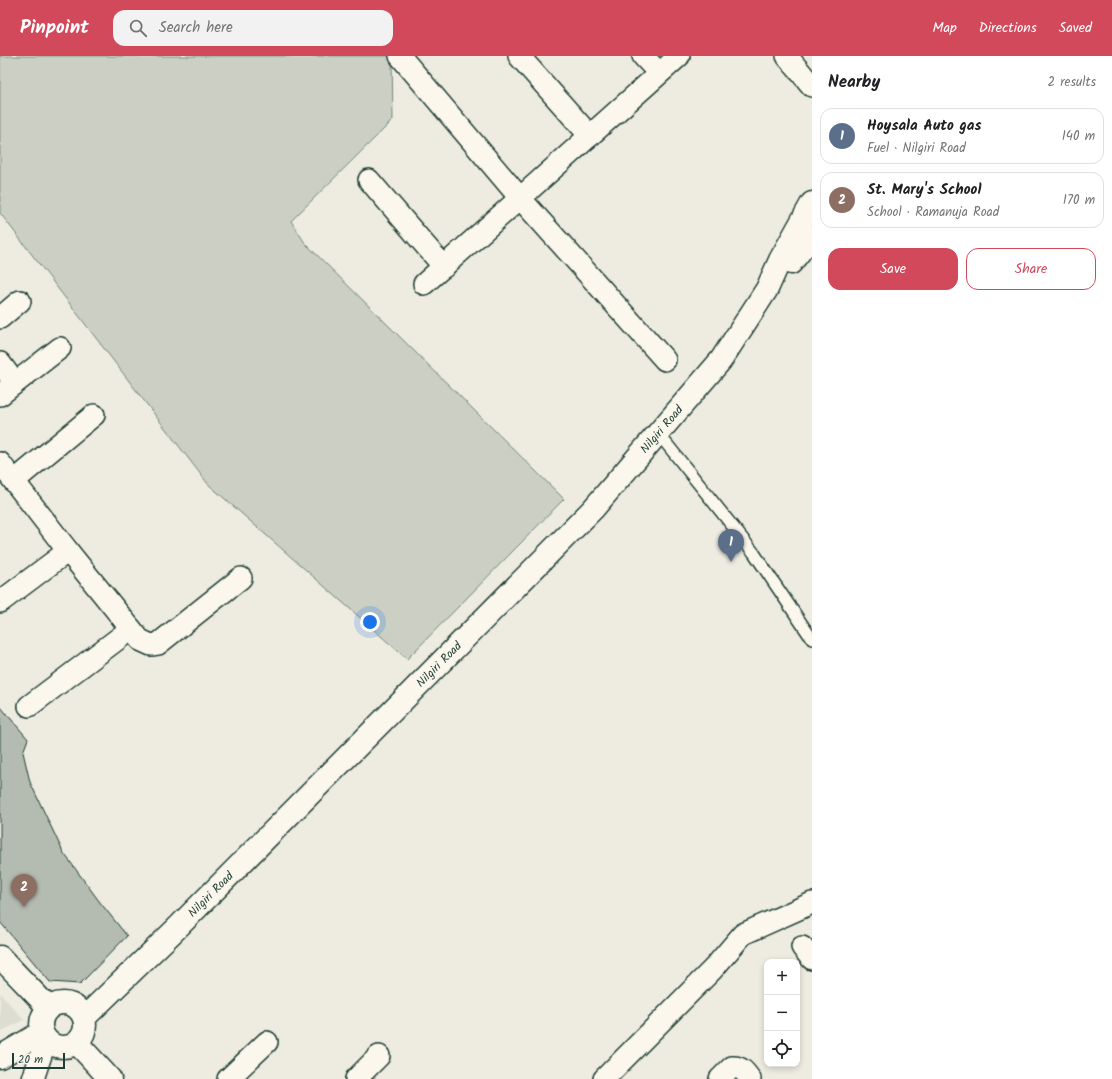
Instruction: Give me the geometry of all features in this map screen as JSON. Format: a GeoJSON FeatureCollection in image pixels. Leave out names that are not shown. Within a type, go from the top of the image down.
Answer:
{"type":"FeatureCollection","features":[{"type":"Feature","properties":{"kind":"street"},"geometry":{"type":"LineString","coordinates":[[400,56],[520,198],[666,360]]}},
{"type":"Feature","properties":{"kind":"street"},"geometry":{"type":"LineString","coordinates":[[520,56],[590,136]]}},
{"type":"Feature","properties":{"kind":"street"},"geometry":{"type":"LineString","coordinates":[[643,56],[659,74]]}},
{"type":"Feature","properties":{"kind":"street"},"geometry":{"type":"LineString","coordinates":[[424,284],[679,56]]}},
{"type":"Feature","properties":{"kind":"street"},"geometry":{"type":"LineString","coordinates":[[787,56],[812,86]]}},
{"type":"Feature","properties":{"kind":"street"},"geometry":{"type":"LineString","coordinates":[[369,180],[444,267]]}},
{"type":"Feature","properties":{"kind":"street","name":"Nilgiri Road"},"geometry":{"type":"LineString","coordinates":[[84,1018],[176,929],[593,509],[721,360],[767,289],[780,260],[812,204]]}},
{"type":"Feature","properties":{"kind":"street","name":"Nilgiri Road"},"geometry":{"type":"LineString","coordinates":[[767,289],[797,257],[812,236]]}},
{"type":"Feature","properties":{"kind":"street"},"geometry":{"type":"LineString","coordinates":[[0,318],[20,301]]}},
{"type":"Feature","properties":{"kind":"street"},"geometry":{"type":"LineString","coordinates":[[0,363],[8,389],[60,348]]}},
{"type":"Feature","properties":{"kind":"street"},"geometry":{"type":"LineString","coordinates":[[14,482],[94,415]]}},
{"type":"Feature","properties":{"kind":"street"},"geometry":{"type":"LineString","coordinates":[[0,463],[68,551],[131,629],[146,644],[158,644],[241,578]]}},
{"type":"Feature","properties":{"kind":"street"},"geometry":{"type":"LineString","coordinates":[[0,602],[68,551]]}},
{"type":"Feature","properties":{"kind":"street"},"geometry":{"type":"LineString","coordinates":[[29,706],[131,629]]}},
{"type":"Feature","properties":{"kind":"street"},"geometry":{"type":"LineString","coordinates":[[604,1079],[713,969],[738,938],[750,930],[812,903]]}},
{"type":"Feature","properties":{"kind":"street"},"geometry":{"type":"LineString","coordinates":[[0,958],[45,1004],[52,1006],[67,1004],[80,1011],[84,1018],[84,1032],[77,1043],[70,1047],[60,1048],[52,1045],[44,1036]]}},
{"type":"Feature","properties":{"kind":"street"},"geometry":{"type":"LineString","coordinates":[[33,1079],[44,1036],[43,1017],[52,1006]]}},
{"type":"Feature","properties":{"kind":"street"},"geometry":{"type":"LineString","coordinates":[[0,1057],[44,1036]]}},
{"type":"Feature","properties":{"kind":"street"},"geometry":{"type":"LineString","coordinates":[[228,1079],[267,1042]]}},
{"type":"Feature","properties":{"kind":"street"},"geometry":{"type":"LineString","coordinates":[[77,1043],[110,1079]]}},
{"type":"Feature","properties":{"kind":"street"},"geometry":{"type":"LineString","coordinates":[[356,1079],[379,1056]]}},
{"type":"Feature","properties":{"kind":"street"},"geometry":{"type":"LineString","coordinates":[[720,1079],[732,1067],[742,1069],[750,1079]]}},
{"type":"Feature","properties":{"kind":"lane"},"geometry":{"type":"LineString","coordinates":[[658,433],[754,553],[812,639]]}},
{"type":"Feature","properties":{"kind":"shaded area"},"geometry":{"type":"Polygon","coordinates":[[[0,56],[392,56],[393,120],[291,221],[305,243],[564,499],[407,659],[208,484],[0,213],[0,56]]]}},
{"type":"Feature","properties":{"kind":"shaded area"},"geometry":{"type":"Polygon","coordinates":[[[0,993],[24,1020],[0,1032],[0,993]]]}},
{"type":"Feature","properties":{"kind":"building"},"geometry":{"type":"Polygon","coordinates":[[[0,706],[28,739],[23,752],[30,782],[63,852],[127,936],[80,984],[50,982],[0,922],[0,706]]]}},
{"type":"Feature","properties":{"kind":"place","name":"Hoysala Auto gas"},"geometry":{"type":"Point","coordinates":[731,562]}},
{"type":"Feature","properties":{"kind":"place","name":"St. Mary's School"},"geometry":{"type":"Point","coordinates":[24,907]}}]}
